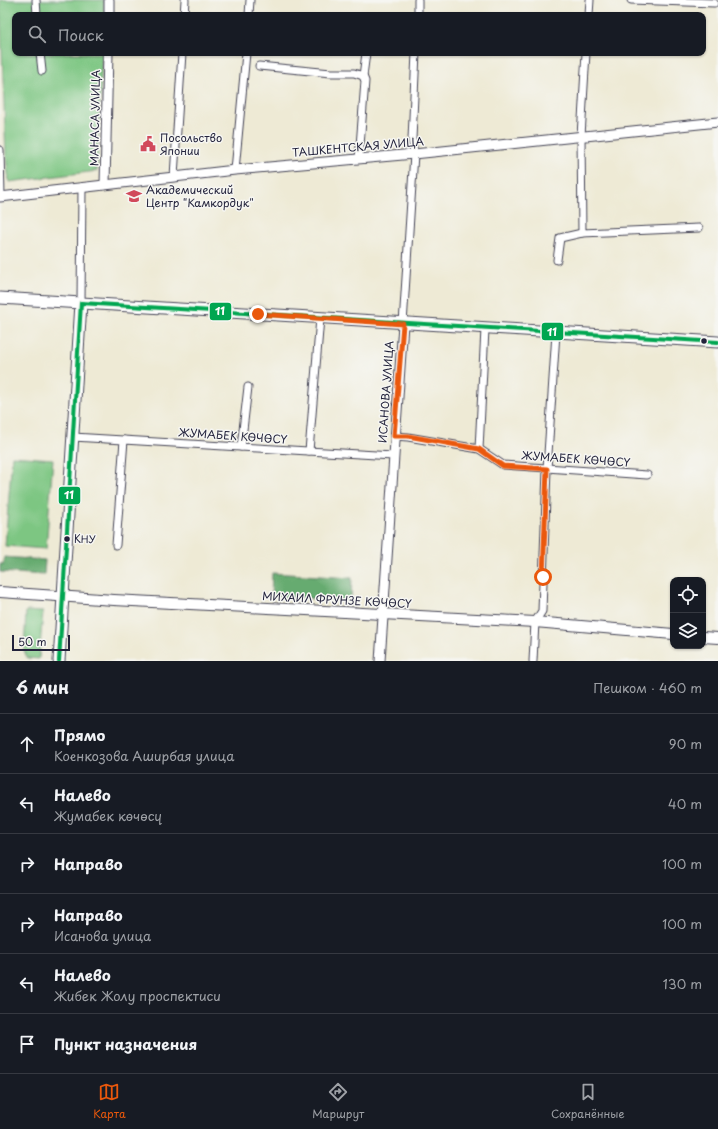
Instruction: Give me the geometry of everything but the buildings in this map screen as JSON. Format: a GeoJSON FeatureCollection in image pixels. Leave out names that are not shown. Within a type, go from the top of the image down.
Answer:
{"type":"FeatureCollection","features":[{"type":"Feature","properties":{"kind":"main road"},"geometry":{"type":"LineString","coordinates":[[0,298],[403,324],[718,342]]}},
{"type":"Feature","properties":{"kind":"main road"},"geometry":{"type":"LineString","coordinates":[[59,661],[81,303]]}},
{"type":"Feature","properties":{"kind":"main road","name":"МИХАИЛ ФРУНЗЕ КӨЧӨСҮ"},"geometry":{"type":"LineString","coordinates":[[0,592],[63,597],[535,622],[670,634]]}},
{"type":"Feature","properties":{"kind":"main road"},"geometry":{"type":"LineString","coordinates":[[706,637],[718,638]]}},
{"type":"Feature","properties":{"kind":"street"},"geometry":{"type":"LineString","coordinates":[[36,0],[37,12]]}},
{"type":"Feature","properties":{"kind":"street"},"geometry":{"type":"LineString","coordinates":[[108,12],[109,0]]}},
{"type":"Feature","properties":{"kind":"street"},"geometry":{"type":"LineString","coordinates":[[184,12],[185,0]]}},
{"type":"Feature","properties":{"kind":"street"},"geometry":{"type":"LineString","coordinates":[[249,12],[250,0]]}},
{"type":"Feature","properties":{"kind":"street"},"geometry":{"type":"LineString","coordinates":[[418,0],[418,12]]}},
{"type":"Feature","properties":{"kind":"street"},"geometry":{"type":"LineString","coordinates":[[589,12],[590,0]]}},
{"type":"Feature","properties":{"kind":"street"},"geometry":{"type":"LineString","coordinates":[[631,0],[714,3]]}},
{"type":"Feature","properties":{"kind":"street"},"geometry":{"type":"LineString","coordinates":[[40,56],[42,71]]}},
{"type":"Feature","properties":{"kind":"street","name":"МАНАСА УЛИЦА"},"geometry":{"type":"LineString","coordinates":[[105,184],[108,56]]}},
{"type":"Feature","properties":{"kind":"street"},"geometry":{"type":"LineString","coordinates":[[174,176],[182,56]]}},
{"type":"Feature","properties":{"kind":"street"},"geometry":{"type":"LineString","coordinates":[[235,170],[246,56]]}},
{"type":"Feature","properties":{"kind":"street"},"geometry":{"type":"LineString","coordinates":[[359,158],[365,81],[363,76],[366,56]]}},
{"type":"Feature","properties":{"kind":"street","name":"ИСАНОВА УЛИЦА"},"geometry":{"type":"LineString","coordinates":[[380,661],[414,154],[412,138],[416,56]]}},
{"type":"Feature","properties":{"kind":"street"},"geometry":{"type":"LineString","coordinates":[[582,233],[581,136],[586,56]]}},
{"type":"Feature","properties":{"kind":"street"},"geometry":{"type":"LineString","coordinates":[[259,66],[331,73],[354,73],[363,76]]}},
{"type":"Feature","properties":{"kind":"street","name":"ТАШКЕНТСКАЯ УЛИЦА"},"geometry":{"type":"LineString","coordinates":[[1,197],[174,176],[414,154],[718,122]]}},
{"type":"Feature","properties":{"kind":"street"},"geometry":{"type":"LineString","coordinates":[[0,150],[1,197]]}},
{"type":"Feature","properties":{"kind":"street"},"geometry":{"type":"LineString","coordinates":[[81,303],[82,187]]}},
{"type":"Feature","properties":{"kind":"street"},"geometry":{"type":"LineString","coordinates":[[557,260],[560,238],[582,233],[699,228]]}},
{"type":"Feature","properties":{"kind":"street"},"geometry":{"type":"LineString","coordinates":[[309,451],[320,318]]}},
{"type":"Feature","properties":{"kind":"street"},"geometry":{"type":"LineString","coordinates":[[394,436],[408,436],[479,449],[485,328]]}},
{"type":"Feature","properties":{"kind":"street"},"geometry":{"type":"LineString","coordinates":[[533,661],[535,622],[542,611],[547,469],[556,333]]}},
{"type":"Feature","properties":{"kind":"street"},"geometry":{"type":"LineString","coordinates":[[241,447],[248,387]]}},
{"type":"Feature","properties":{"kind":"street","name":"ЖУМАБЕК КӨЧӨСҮ"},"geometry":{"type":"LineString","coordinates":[[73,437],[393,456]]}},
{"type":"Feature","properties":{"kind":"street"},"geometry":{"type":"LineString","coordinates":[[116,546],[124,440]]}},
{"type":"Feature","properties":{"kind":"street","name":"ЖУМАБЕК КӨЧӨСҮ"},"geometry":{"type":"LineString","coordinates":[[479,449],[503,466],[647,475]]}},
{"type":"Feature","properties":{"kind":"green space"},"geometry":{"type":"Polygon","coordinates":[[[0,0],[104,0],[104,12],[12,12],[12,56],[102,56],[97,171],[9,182],[6,157],[0,0]]]}},
{"type":"Feature","properties":{"kind":"green space"},"geometry":{"type":"Polygon","coordinates":[[[12,456],[53,459],[46,549],[5,546],[12,456]]]}},
{"type":"Feature","properties":{"kind":"green space"},"geometry":{"type":"Polygon","coordinates":[[[4,557],[45,560],[44,575],[0,572],[0,564],[3,564],[4,557]]]}},
{"type":"Feature","properties":{"kind":"green space"},"geometry":{"type":"Polygon","coordinates":[[[272,573],[352,578],[351,601],[271,596],[272,573]]]}},
{"type":"Feature","properties":{"kind":"green space"},"geometry":{"type":"Polygon","coordinates":[[[26,611],[43,612],[39,659],[27,658],[24,650],[26,611]]]}},
{"type":"Feature","properties":{"kind":"transit line","name":"11"},"geometry":{"type":"LineString","coordinates":[[59,661],[81,303],[718,342]]}},
{"type":"Feature","properties":{"kind":"place","name":"Посольство Японии"},"geometry":{"type":"Point","coordinates":[148,144]}},
{"type":"Feature","properties":{"kind":"place","name":"Академический Центр \"Камкордук\""},"geometry":{"type":"Point","coordinates":[134,196]}},
{"type":"Feature","properties":{"kind":"place","name":"КНУ"},"geometry":{"type":"Point","coordinates":[67,539]}},
{"type":"Feature","properties":{"kind":"route"},"geometry":{"type":"LineString","coordinates":[[258,314],[403,324],[394,436],[408,436],[479,449],[503,466],[547,469],[543,577]]}}]}
